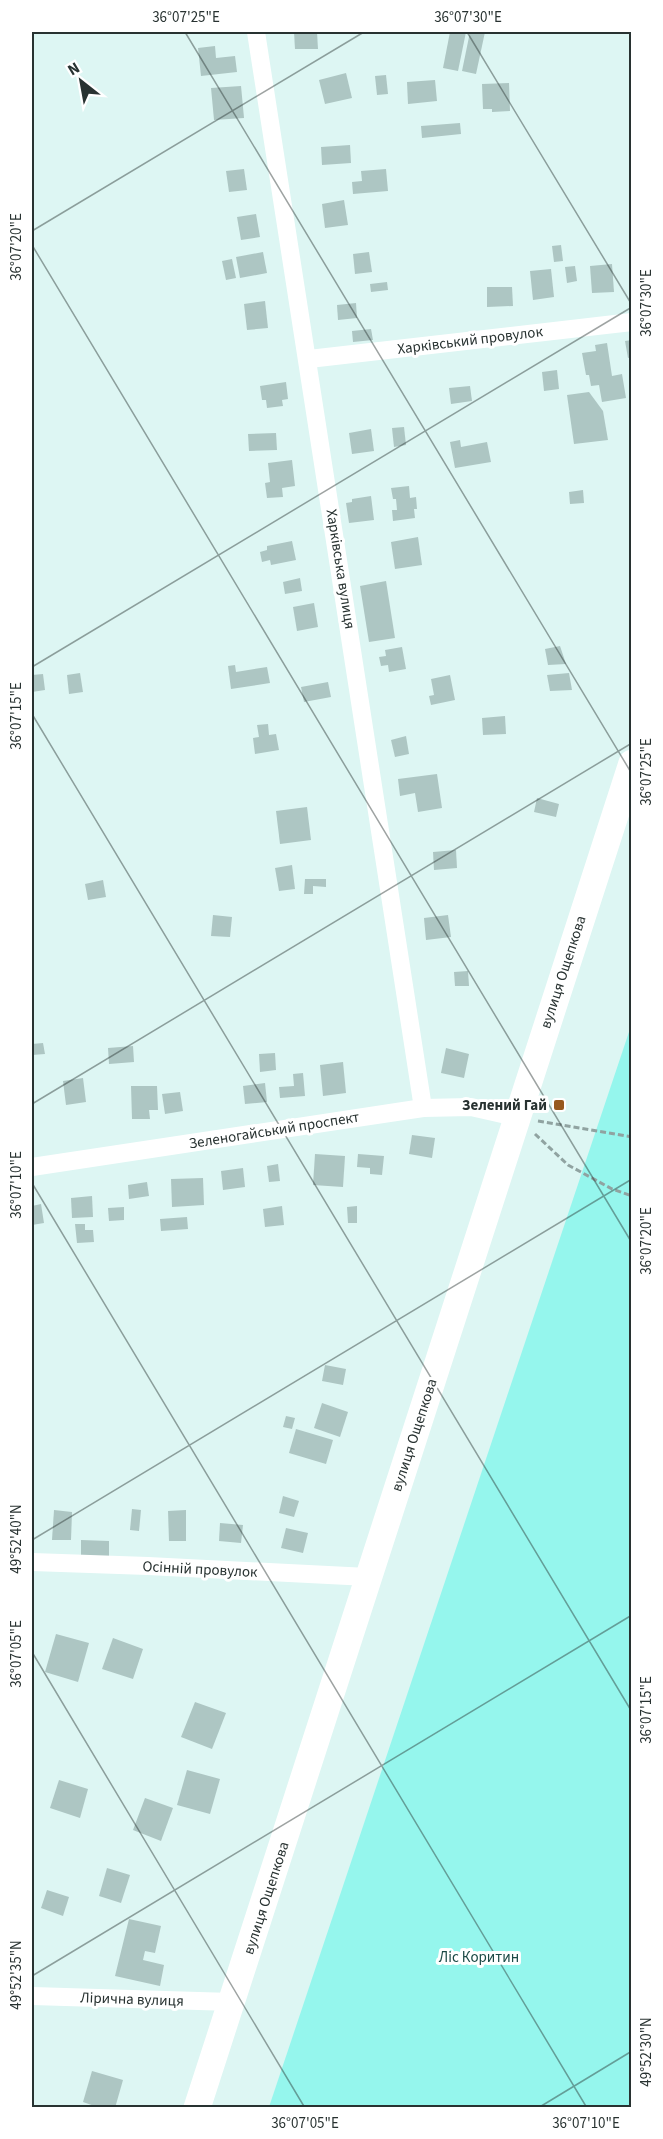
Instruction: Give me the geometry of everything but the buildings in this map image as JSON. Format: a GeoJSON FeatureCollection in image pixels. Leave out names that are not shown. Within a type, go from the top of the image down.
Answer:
{"type":"FeatureCollection","features":[{"type":"Feature","properties":{"kind":"highway","name":"вулиця Ощепкова"},"geometry":{"type":"LineString","coordinates":[[197,2108],[632,763]]}},
{"type":"Feature","properties":{"kind":"street","name":"Харківська вулиця"},"geometry":{"type":"LineString","coordinates":[[256,32],[309,359],[423,1108]]}},
{"type":"Feature","properties":{"kind":"street","name":"Харківський провулок"},"geometry":{"type":"LineString","coordinates":[[309,359],[632,322]]}},
{"type":"Feature","properties":{"kind":"street","name":"Зеленогайський проспект"},"geometry":{"type":"LineString","coordinates":[[32,1167],[423,1108],[471,1107],[516,1117]]}},
{"type":"Feature","properties":{"kind":"street","name":"Осінній провулок"},"geometry":{"type":"LineString","coordinates":[[32,1562],[368,1577]]}},
{"type":"Feature","properties":{"kind":"street","name":"Лірична вулиця"},"geometry":{"type":"LineString","coordinates":[[32,1996],[232,2002]]}},
{"type":"Feature","properties":{"kind":"path"},"geometry":{"type":"LineString","coordinates":[[516,1117],[632,1137]]}},
{"type":"Feature","properties":{"kind":"path"},"geometry":{"type":"LineString","coordinates":[[516,1117],[568,1165],[612,1189],[632,1196]]}},
{"type":"Feature","properties":{"kind":"green space","name":"Ліс Коритин"},"geometry":{"type":"Polygon","coordinates":[[[631,1026],[631,2107],[269,2107],[631,1026]]]}},
{"type":"Feature","properties":{"kind":"place","name":"Зелений Гай"},"geometry":{"type":"Point","coordinates":[559,1105]}}]}
